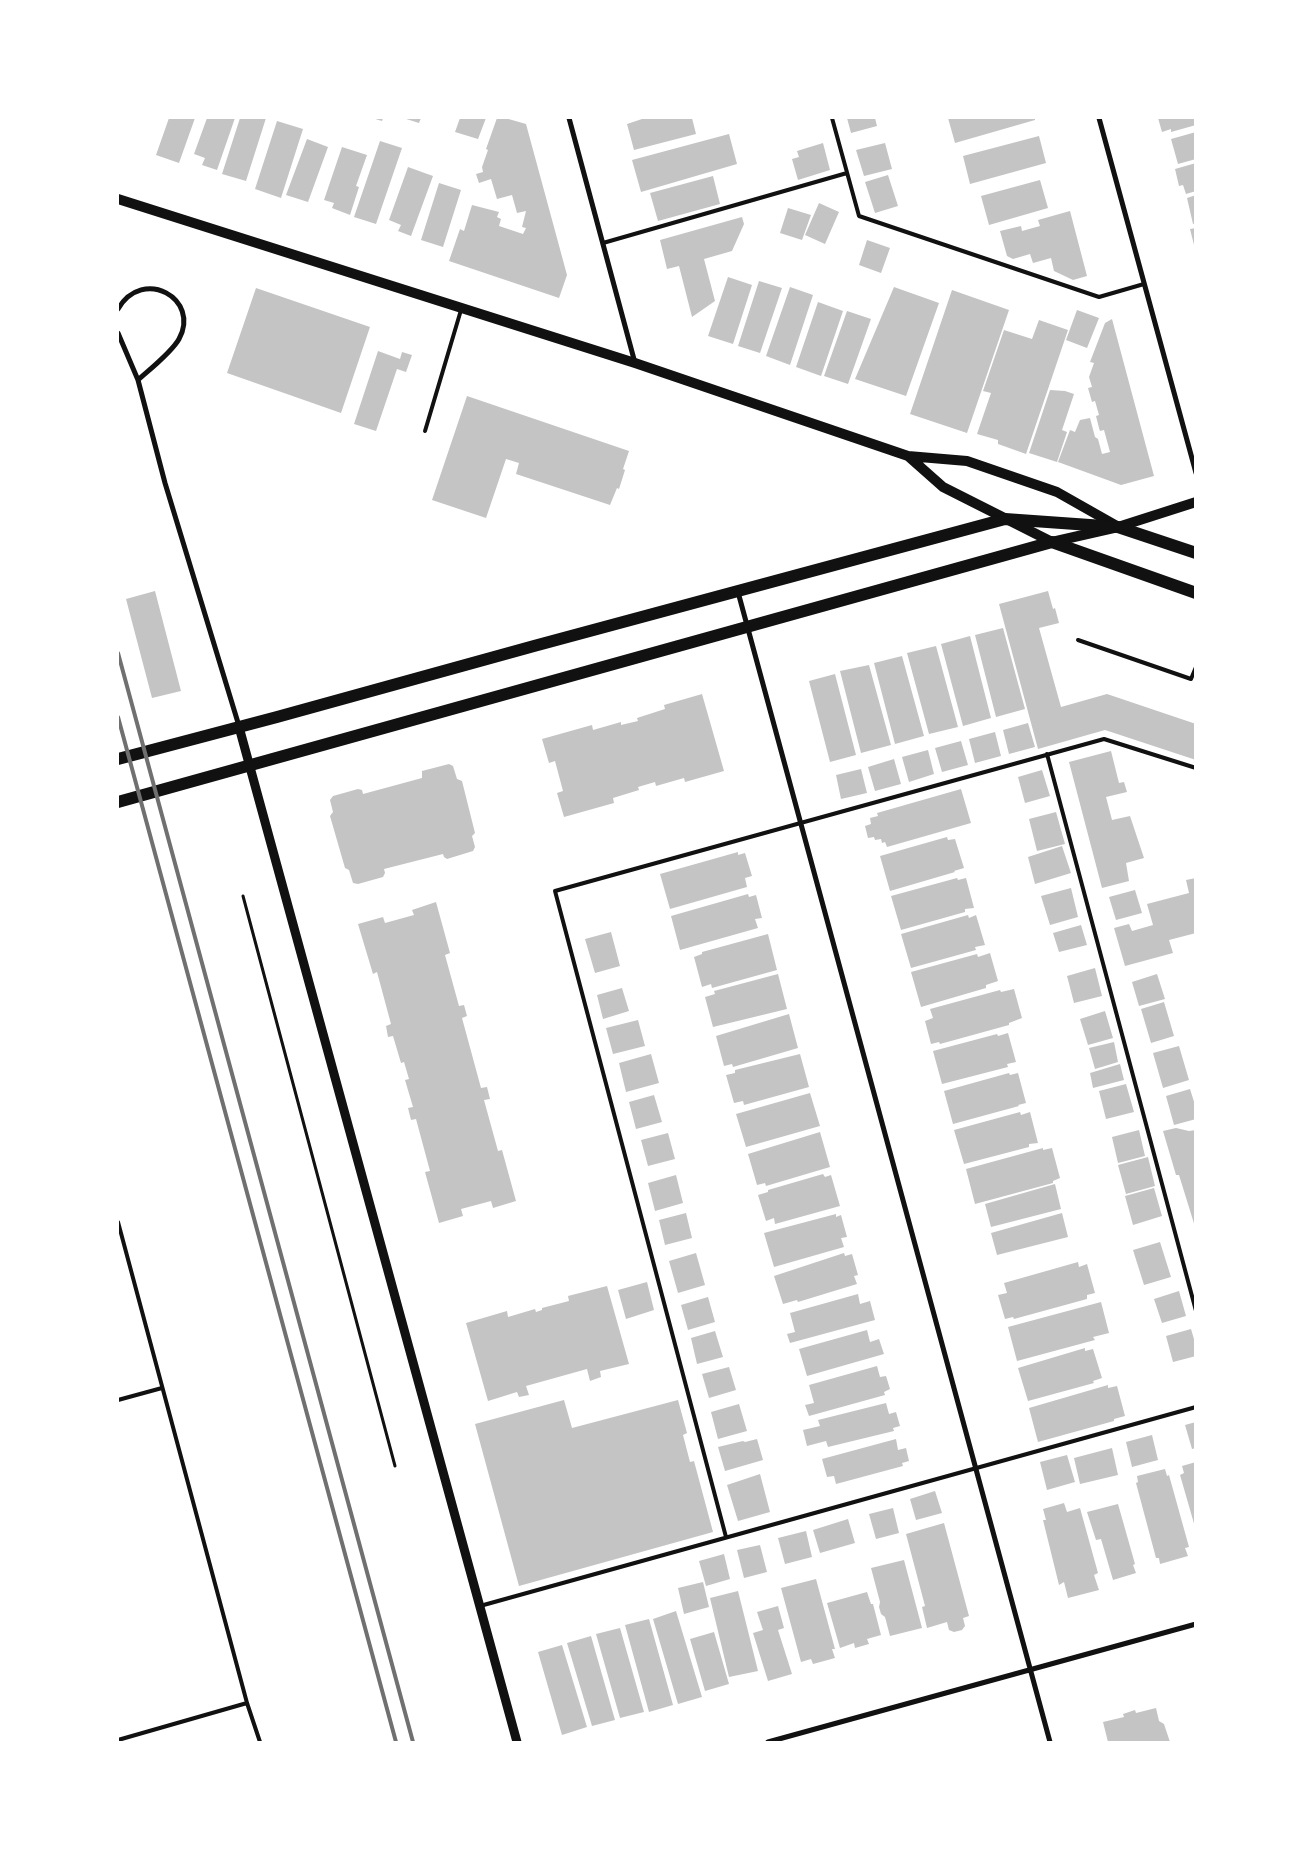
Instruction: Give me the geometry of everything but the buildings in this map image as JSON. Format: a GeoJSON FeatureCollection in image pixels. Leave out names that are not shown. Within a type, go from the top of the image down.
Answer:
{"type":"FeatureCollection","features":[{"type":"Feature","properties":{"kind":"main road"},"geometry":{"type":"LineString","coordinates":[[118,199],[636,363],[908,456],[967,461],[1057,492],[1118,527],[1196,553]]}},
{"type":"Feature","properties":{"kind":"main road"},"geometry":{"type":"LineString","coordinates":[[908,456],[943,487],[1052,542],[1196,593]]}},
{"type":"Feature","properties":{"kind":"main road"},"geometry":{"type":"LineString","coordinates":[[118,802],[749,628],[1052,542],[1118,527],[1196,502]]}},
{"type":"Feature","properties":{"kind":"main road"},"geometry":{"type":"LineString","coordinates":[[118,759],[1006,519],[1118,527]]}},
{"type":"Feature","properties":{"kind":"street"},"geometry":{"type":"LineString","coordinates":[[567,118],[636,363]]}},
{"type":"Feature","properties":{"kind":"street"},"geometry":{"type":"LineString","coordinates":[[1099,118],[1196,473]]}},
{"type":"Feature","properties":{"kind":"street"},"geometry":{"type":"LineString","coordinates":[[118,309],[123,300],[142,288],[154,288],[165,292],[174,298],[181,308],[184,319],[178,341],[138,380]]}},
{"type":"Feature","properties":{"kind":"street"},"geometry":{"type":"LineString","coordinates":[[118,333],[138,380],[168,492],[240,727],[517,1742]]}},
{"type":"Feature","properties":{"kind":"street"},"geometry":{"type":"LineString","coordinates":[[738,590],[1050,1742]]}},
{"type":"Feature","properties":{"kind":"street"},"geometry":{"type":"LineString","coordinates":[[768,1742],[1196,1624]]}},
{"type":"Feature","properties":{"kind":"lane"},"geometry":{"type":"LineString","coordinates":[[832,118],[859,216],[1099,297],[1144,284]]}},
{"type":"Feature","properties":{"kind":"lane"},"geometry":{"type":"LineString","coordinates":[[603,243],[847,173]]}},
{"type":"Feature","properties":{"kind":"lane"},"geometry":{"type":"LineString","coordinates":[[425,431],[462,308]]}},
{"type":"Feature","properties":{"kind":"lane"},"geometry":{"type":"LineString","coordinates":[[1078,640],[1191,679],[1196,667]]}},
{"type":"Feature","properties":{"kind":"lane"},"geometry":{"type":"LineString","coordinates":[[726,1537],[555,891],[1104,739],[1196,768]]}},
{"type":"Feature","properties":{"kind":"lane"},"geometry":{"type":"LineString","coordinates":[[1047,754],[1196,1311]]}},
{"type":"Feature","properties":{"kind":"lane"},"geometry":{"type":"LineString","coordinates":[[118,1222],[247,1703],[260,1742]]}},
{"type":"Feature","properties":{"kind":"lane"},"geometry":{"type":"LineString","coordinates":[[118,1400],[162,1388]]}},
{"type":"Feature","properties":{"kind":"lane"},"geometry":{"type":"LineString","coordinates":[[480,1606],[1196,1406]]}},
{"type":"Feature","properties":{"kind":"lane"},"geometry":{"type":"LineString","coordinates":[[118,1740],[247,1703]]}},
{"type":"Feature","properties":{"kind":"path"},"geometry":{"type":"LineString","coordinates":[[243,896],[395,1466]]}},
{"type":"Feature","properties":{"kind":"railway"},"geometry":{"type":"LineString","coordinates":[[118,653],[413,1742]]}},
{"type":"Feature","properties":{"kind":"railway"},"geometry":{"type":"LineString","coordinates":[[118,717],[396,1742]]}}]}
